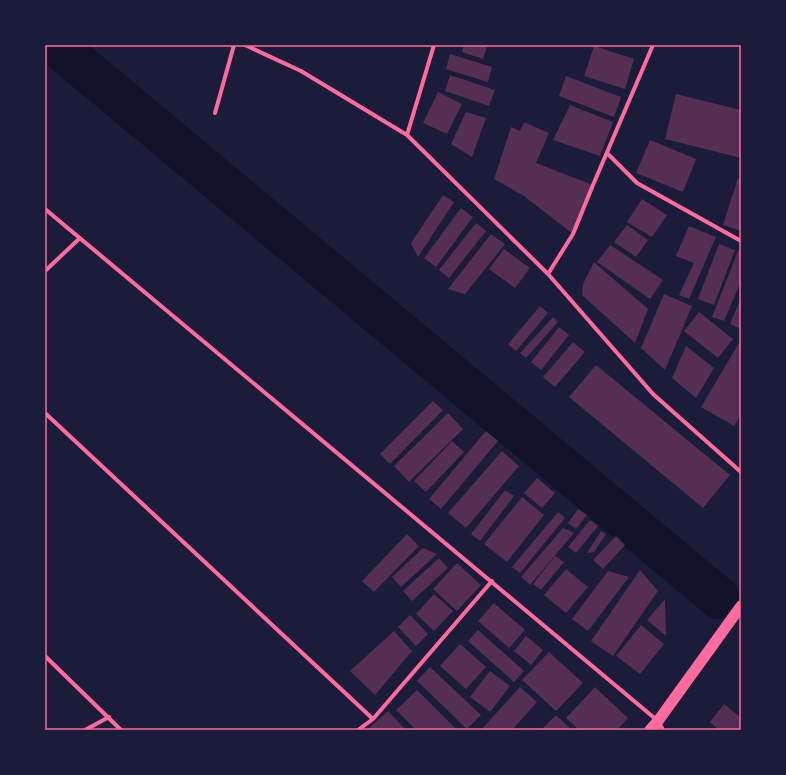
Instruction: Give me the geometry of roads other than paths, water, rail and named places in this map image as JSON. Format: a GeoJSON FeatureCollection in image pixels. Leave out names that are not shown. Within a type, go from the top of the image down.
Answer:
{"type":"FeatureCollection","features":[{"type":"Feature","properties":{"kind":"highway"},"geometry":{"type":"LineString","coordinates":[[650,730],[660,725],[741,606]]}},
{"type":"Feature","properties":{"kind":"street"},"geometry":{"type":"LineString","coordinates":[[215,114],[234,45]]}},
{"type":"Feature","properties":{"kind":"street"},"geometry":{"type":"LineString","coordinates":[[245,45],[301,71],[407,135],[548,274],[653,394],[741,472]]}},
{"type":"Feature","properties":{"kind":"street"},"geometry":{"type":"LineString","coordinates":[[407,135],[434,45]]}},
{"type":"Feature","properties":{"kind":"street"},"geometry":{"type":"LineString","coordinates":[[548,274],[573,234],[653,45]]}},
{"type":"Feature","properties":{"kind":"street"},"geometry":{"type":"LineString","coordinates":[[607,153],[637,183],[741,241]]}},
{"type":"Feature","properties":{"kind":"street"},"geometry":{"type":"LineString","coordinates":[[45,209],[492,581],[660,725]]}},
{"type":"Feature","properties":{"kind":"street"},"geometry":{"type":"LineString","coordinates":[[45,271],[80,238]]}},
{"type":"Feature","properties":{"kind":"street"},"geometry":{"type":"LineString","coordinates":[[45,413],[373,718]]}},
{"type":"Feature","properties":{"kind":"street"},"geometry":{"type":"LineString","coordinates":[[358,730],[373,718],[492,581]]}},
{"type":"Feature","properties":{"kind":"street"},"geometry":{"type":"LineString","coordinates":[[45,656],[121,730]]}},
{"type":"Feature","properties":{"kind":"street"},"geometry":{"type":"LineString","coordinates":[[85,730],[109,717]]}},
{"type":"Feature","properties":{"kind":"waterway"},"geometry":{"type":"LineString","coordinates":[[56,45],[719,598]]}}]}
